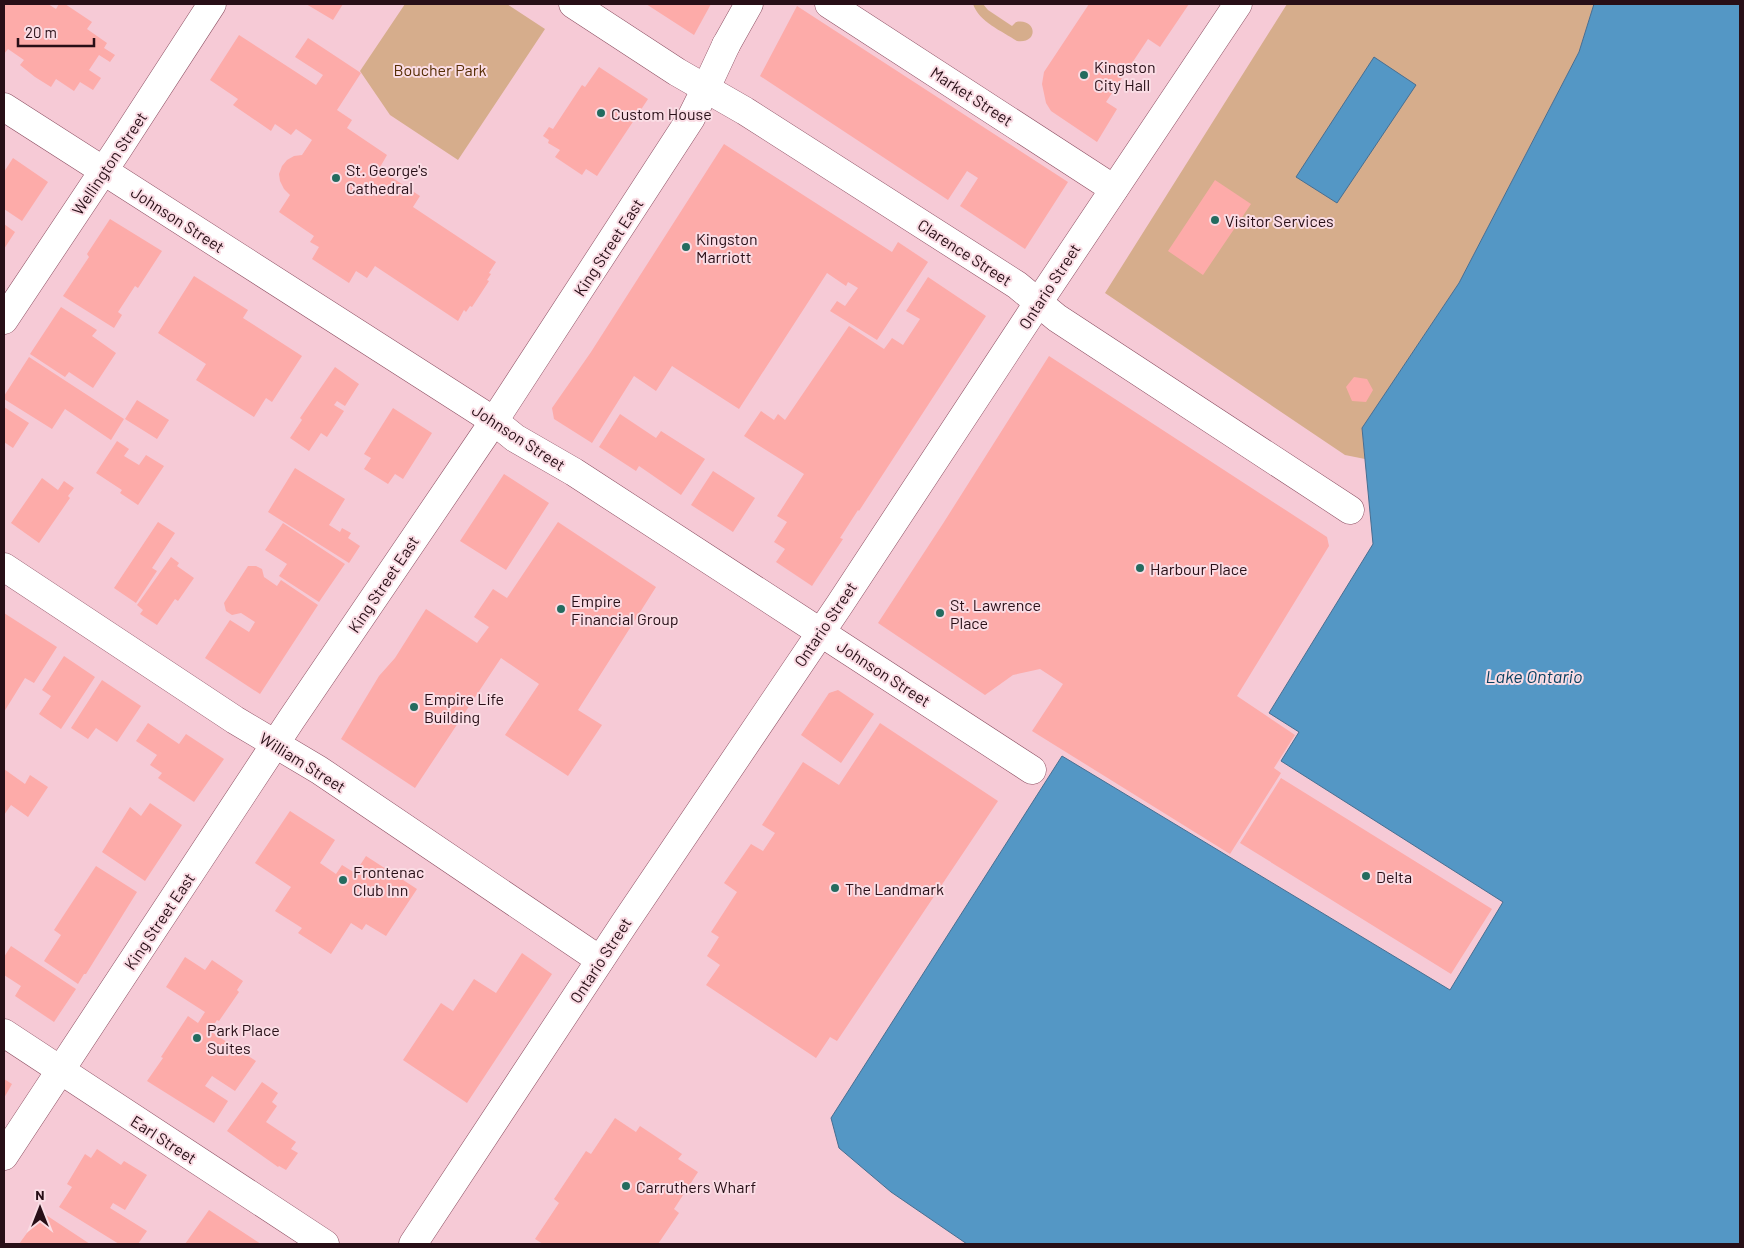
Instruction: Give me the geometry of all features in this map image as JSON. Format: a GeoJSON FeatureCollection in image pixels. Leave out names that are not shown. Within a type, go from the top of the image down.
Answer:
{"type":"FeatureCollection","features":[{"type":"Feature","properties":{"kind":"street","name":"Wellington Street"},"geometry":{"type":"LineString","coordinates":[[4,320],[212,4]]}},
{"type":"Feature","properties":{"kind":"street","name":"Clarence Street"},"geometry":{"type":"LineString","coordinates":[[573,4],[706,88],[745,110],[1017,285],[1057,318],[1350,510]]}},
{"type":"Feature","properties":{"kind":"street","name":"King Street East"},"geometry":{"type":"LineString","coordinates":[[4,1156],[275,744],[494,421],[691,118],[726,45],[749,4]]}},
{"type":"Feature","properties":{"kind":"street","name":"Market Street"},"geometry":{"type":"LineString","coordinates":[[829,4],[1114,189]]}},
{"type":"Feature","properties":{"kind":"street","name":"Ontario Street"},"geometry":{"type":"LineString","coordinates":[[413,1244],[600,960],[1238,4]]}},
{"type":"Feature","properties":{"kind":"street","name":"Johnson Street"},"geometry":{"type":"LineString","coordinates":[[4,107],[494,421],[515,438],[574,472],[1032,770]]}},
{"type":"Feature","properties":{"kind":"street","name":"William Street"},"geometry":{"type":"LineString","coordinates":[[4,567],[235,720],[319,770],[600,960]]}},
{"type":"Feature","properties":{"kind":"street","name":"Earl Street"},"geometry":{"type":"LineString","coordinates":[[4,1033],[324,1244]]}},
{"type":"Feature","properties":{"kind":"green space","name":"Boucher Park"},"geometry":{"type":"Polygon","coordinates":[[[405,4],[507,4],[545,29],[458,160],[390,115],[360,71],[405,4]]]}},
{"type":"Feature","properties":{"kind":"green space"},"geometry":{"type":"Polygon","coordinates":[[[973,4],[983,4],[988,10],[1012,26],[1016,22],[1028,24],[1033,31],[1032,35],[1024,41],[1017,41],[998,30],[980,16],[973,4]]]}},
{"type":"Feature","properties":{"kind":"green space"},"geometry":{"type":"Polygon","coordinates":[[[1287,4],[1594,4],[1579,52],[1459,283],[1362,428],[1365,459],[1345,455],[1105,293],[1287,4]]]}},
{"type":"Feature","properties":{"kind":"water","name":"Lake Ontario"},"geometry":{"type":"Polygon","coordinates":[[[1594,4],[1740,4],[1740,1244],[967,1244],[891,1192],[839,1148],[831,1118],[1062,756],[1450,990],[1503,902],[1281,761],[1299,732],[1269,713],[1373,544],[1362,428],[1459,283],[1579,52],[1594,4]]]}},
{"type":"Feature","properties":{"kind":"water"},"geometry":{"type":"Polygon","coordinates":[[[1374,57],[1416,85],[1337,203],[1296,177],[1374,57]]]}},
{"type":"Feature","properties":{"kind":"building"},"geometry":{"type":"Polygon","coordinates":[[[4,4],[48,4],[56,9],[59,4],[65,4],[92,22],[87,29],[107,43],[104,48],[115,55],[110,62],[99,55],[89,70],[101,78],[93,90],[80,82],[74,91],[56,79],[51,87],[20,65],[24,60],[8,49],[4,54],[4,4]]]}},
{"type":"Feature","properties":{"kind":"building"},"geometry":{"type":"Polygon","coordinates":[[[306,4],[343,4],[333,20],[306,4]]]}},
{"type":"Feature","properties":{"kind":"building"},"geometry":{"type":"Polygon","coordinates":[[[646,4],[711,4],[694,35],[646,4]]]}},
{"type":"Feature","properties":{"kind":"building","name":"Kingston City Hall"},"geometry":{"type":"Polygon","coordinates":[[[1089,4],[1189,4],[1160,47],[1148,39],[1106,102],[1117,109],[1097,142],[1051,111],[1046,103],[1042,84],[1044,72],[1089,4]]]}},
{"type":"Feature","properties":{"kind":"building"},"geometry":{"type":"Polygon","coordinates":[[[797,6],[1068,182],[1025,249],[960,206],[978,178],[967,171],[948,200],[760,76],[797,6]]]}},
{"type":"Feature","properties":{"kind":"building","name":"St. George's Cathedral"},"geometry":{"type":"Polygon","coordinates":[[[239,35],[316,85],[323,75],[295,57],[308,38],[361,73],[337,110],[352,120],[347,128],[387,155],[379,169],[420,196],[413,207],[496,262],[489,273],[491,274],[487,280],[489,281],[472,307],[470,306],[466,312],[464,310],[458,321],[375,266],[367,278],[356,271],[349,283],[312,259],[319,247],[310,242],[314,236],[279,212],[290,195],[284,189],[279,174],[287,160],[294,156],[302,155],[312,140],[296,129],[291,135],[275,124],[271,131],[233,105],[238,99],[210,80],[239,35]]]}},
{"type":"Feature","properties":{"kind":"building","name":"Custom House"},"geometry":{"type":"Polygon","coordinates":[[[599,67],[648,99],[597,176],[586,169],[582,175],[555,157],[560,150],[548,143],[549,140],[543,136],[549,127],[553,129],[582,85],[585,87],[599,67]]]}},
{"type":"Feature","properties":{"kind":"building"},"geometry":{"type":"Polygon","coordinates":[[[724,144],[892,252],[898,242],[928,262],[877,340],[830,311],[837,301],[845,306],[858,288],[848,282],[846,286],[827,273],[739,409],[672,366],[656,391],[634,376],[592,443],[554,419],[552,408],[591,352],[724,144]]]}},
{"type":"Feature","properties":{"kind":"building"},"geometry":{"type":"Polygon","coordinates":[[[13,158],[48,182],[22,221],[4,209],[4,172],[13,158]]]}},
{"type":"Feature","properties":{"kind":"building","name":"Visitor Services"},"geometry":{"type":"Polygon","coordinates":[[[1215,180],[1251,204],[1203,275],[1168,251],[1215,180]]]}},
{"type":"Feature","properties":{"kind":"building"},"geometry":{"type":"Polygon","coordinates":[[[110,219],[162,251],[138,288],[135,286],[118,312],[122,315],[114,328],[63,296],[89,257],[87,254],[110,219]]]}},
{"type":"Feature","properties":{"kind":"building"},"geometry":{"type":"Polygon","coordinates":[[[4,224],[15,232],[4,249],[4,224]]]}},
{"type":"Feature","properties":{"kind":"building"},"geometry":{"type":"Polygon","coordinates":[[[194,276],[248,310],[243,318],[302,356],[272,402],[266,398],[254,417],[196,380],[206,364],[158,333],[194,276]]]}},
{"type":"Feature","properties":{"kind":"building"},"geometry":{"type":"Polygon","coordinates":[[[928,277],[986,316],[858,510],[840,538],[843,539],[812,586],[776,562],[785,549],[774,542],[787,522],[777,516],[804,474],[744,436],[761,411],[774,420],[778,414],[785,420],[849,326],[884,349],[892,338],[903,345],[920,319],[906,311],[928,277]]]}},
{"type":"Feature","properties":{"kind":"building"},"geometry":{"type":"Polygon","coordinates":[[[61,307],[97,330],[92,336],[116,353],[93,388],[69,372],[65,377],[30,354],[61,307]]]}},
{"type":"Feature","properties":{"kind":"building"},"geometry":{"type":"Polygon","coordinates":[[[1049,356],[1327,537],[1329,546],[1237,696],[1295,735],[1274,768],[1281,773],[1230,854],[1032,731],[1063,684],[1040,669],[1013,675],[985,695],[878,623],[1049,356]]]}},
{"type":"Feature","properties":{"kind":"building"},"geometry":{"type":"Polygon","coordinates":[[[29,357],[124,419],[111,440],[65,409],[52,429],[4,399],[4,396],[29,357]]]}},
{"type":"Feature","properties":{"kind":"building"},"geometry":{"type":"Polygon","coordinates":[[[335,367],[359,384],[345,406],[337,401],[334,405],[344,411],[327,437],[321,433],[309,451],[290,438],[302,420],[300,418],[335,367]]]}},
{"type":"Feature","properties":{"kind":"building"},"geometry":{"type":"Polygon","coordinates":[[[1354,377],[1367,379],[1373,390],[1366,402],[1352,401],[1346,387],[1354,377]]]}},
{"type":"Feature","properties":{"kind":"building"},"geometry":{"type":"Polygon","coordinates":[[[137,400],[169,420],[157,439],[125,419],[137,400]]]}},
{"type":"Feature","properties":{"kind":"building"},"geometry":{"type":"Polygon","coordinates":[[[4,407],[29,423],[13,448],[4,442],[4,407]]]}},
{"type":"Feature","properties":{"kind":"building"},"geometry":{"type":"Polygon","coordinates":[[[393,408],[432,433],[403,479],[395,474],[388,484],[364,469],[371,458],[364,454],[393,408]]]}},
{"type":"Feature","properties":{"kind":"building"},"geometry":{"type":"Polygon","coordinates":[[[620,414],[656,438],[661,431],[705,459],[681,495],[639,466],[636,471],[599,447],[620,414]]]}},
{"type":"Feature","properties":{"kind":"building"},"geometry":{"type":"Polygon","coordinates":[[[117,441],[129,449],[124,456],[139,465],[146,455],[164,466],[138,505],[120,493],[122,490],[96,473],[117,441]]]}},
{"type":"Feature","properties":{"kind":"building"},"geometry":{"type":"Polygon","coordinates":[[[295,468],[345,499],[329,525],[340,532],[342,528],[351,533],[348,538],[360,546],[349,563],[268,512],[295,468]]]}},
{"type":"Feature","properties":{"kind":"building"},"geometry":{"type":"Polygon","coordinates":[[[713,471],[755,498],[733,532],[691,505],[713,471]]]}},
{"type":"Feature","properties":{"kind":"building"},"geometry":{"type":"Polygon","coordinates":[[[504,474],[549,503],[506,570],[460,541],[504,474]]]}},
{"type":"Feature","properties":{"kind":"building"},"geometry":{"type":"Polygon","coordinates":[[[42,478],[58,490],[64,481],[74,488],[68,496],[70,498],[39,543],[11,523],[42,478]]]}},
{"type":"Feature","properties":{"kind":"building"},"geometry":{"type":"Polygon","coordinates":[[[158,522],[175,533],[152,568],[157,571],[136,603],[114,588],[158,522]]]}},
{"type":"Feature","properties":{"kind":"building"},"geometry":{"type":"Polygon","coordinates":[[[558,522],[656,587],[578,710],[602,725],[568,776],[505,735],[539,684],[501,658],[415,788],[341,739],[379,676],[395,658],[426,609],[477,643],[489,627],[474,617],[493,589],[507,598],[558,522]]]}},
{"type":"Feature","properties":{"kind":"building"},"geometry":{"type":"Polygon","coordinates":[[[283,523],[345,564],[319,602],[279,576],[287,564],[265,550],[283,523]]]}},
{"type":"Feature","properties":{"kind":"building"},"geometry":{"type":"Polygon","coordinates":[[[171,557],[179,563],[177,566],[194,578],[178,601],[175,599],[157,625],[140,614],[143,610],[137,605],[171,557]]]}},
{"type":"Feature","properties":{"kind":"building"},"geometry":{"type":"Polygon","coordinates":[[[248,566],[256,566],[262,569],[264,577],[277,586],[281,580],[318,605],[260,694],[205,658],[230,620],[249,632],[255,622],[241,613],[232,615],[226,611],[224,603],[248,566]]]}},
{"type":"Feature","properties":{"kind":"building"},"geometry":{"type":"Polygon","coordinates":[[[4,613],[57,647],[34,683],[25,678],[4,712],[4,613]]]}},
{"type":"Feature","properties":{"kind":"building"},"geometry":{"type":"Polygon","coordinates":[[[64,656],[95,677],[61,729],[39,714],[51,696],[42,690],[64,656]]]}},
{"type":"Feature","properties":{"kind":"building"},"geometry":{"type":"Polygon","coordinates":[[[102,680],[141,706],[117,742],[96,728],[88,739],[71,728],[102,680]]]}},
{"type":"Feature","properties":{"kind":"building"},"geometry":{"type":"Polygon","coordinates":[[[838,690],[874,714],[841,763],[801,735],[829,693],[838,690]]]}},
{"type":"Feature","properties":{"kind":"building"},"geometry":{"type":"Polygon","coordinates":[[[148,723],[179,744],[186,734],[224,759],[194,802],[158,778],[162,773],[150,765],[157,755],[136,741],[148,723]]]}},
{"type":"Feature","properties":{"kind":"building","name":"The Landmark"},"geometry":{"type":"Polygon","coordinates":[[[880,723],[998,801],[837,1041],[830,1037],[816,1058],[706,985],[720,965],[707,956],[719,937],[711,932],[737,892],[724,883],[751,844],[763,851],[775,833],[762,825],[803,762],[839,785],[880,723]]]}},
{"type":"Feature","properties":{"kind":"building"},"geometry":{"type":"Polygon","coordinates":[[[4,769],[25,784],[30,775],[48,787],[28,817],[11,805],[4,815],[4,769]]]}},
{"type":"Feature","properties":{"kind":"building","name":"Delta"},"geometry":{"type":"Polygon","coordinates":[[[1281,778],[1492,909],[1451,974],[1240,843],[1281,778]]]}},
{"type":"Feature","properties":{"kind":"building"},"geometry":{"type":"Polygon","coordinates":[[[150,803],[182,825],[145,881],[102,852],[130,807],[141,816],[150,803]]]}},
{"type":"Feature","properties":{"kind":"building","name":"Frontenac Club Inn"},"geometry":{"type":"Polygon","coordinates":[[[290,811],[335,840],[320,863],[336,874],[342,865],[355,873],[366,856],[417,889],[386,936],[366,924],[362,930],[351,923],[331,954],[298,933],[302,928],[275,911],[291,887],[255,863],[290,811]]]}},
{"type":"Feature","properties":{"kind":"building"},"geometry":{"type":"Polygon","coordinates":[[[96,866],[137,892],[78,984],[44,961],[61,935],[54,930],[96,866]]]}},
{"type":"Feature","properties":{"kind":"building"},"geometry":{"type":"Polygon","coordinates":[[[11,946],[76,989],[54,1022],[15,996],[21,986],[4,975],[4,957],[11,946]]]}},
{"type":"Feature","properties":{"kind":"building"},"geometry":{"type":"Polygon","coordinates":[[[522,953],[552,974],[467,1103],[403,1060],[441,1003],[453,1011],[474,979],[496,993],[522,953]]]}},
{"type":"Feature","properties":{"kind":"building","name":"Park Place Suites"},"geometry":{"type":"Polygon","coordinates":[[[185,957],[205,970],[212,960],[243,981],[237,990],[239,992],[210,1031],[256,1061],[235,1091],[212,1076],[205,1086],[228,1101],[214,1123],[147,1081],[188,1016],[198,1023],[205,1012],[166,987],[185,957]]]}},
{"type":"Feature","properties":{"kind":"building"},"geometry":{"type":"Polygon","coordinates":[[[4,1079],[12,1084],[4,1098],[4,1079]]]}},
{"type":"Feature","properties":{"kind":"building"},"geometry":{"type":"Polygon","coordinates":[[[262,1082],[278,1093],[272,1102],[277,1106],[266,1122],[296,1142],[291,1149],[298,1153],[286,1170],[278,1167],[227,1131],[262,1082]]]}},
{"type":"Feature","properties":{"kind":"building","name":"Carruthers Wharf"},"geometry":{"type":"Polygon","coordinates":[[[615,1118],[636,1132],[640,1126],[682,1154],[678,1159],[698,1172],[674,1209],[679,1213],[658,1244],[543,1244],[535,1239],[559,1203],[554,1199],[586,1151],[591,1154],[615,1118]]]}},
{"type":"Feature","properties":{"kind":"building"},"geometry":{"type":"Polygon","coordinates":[[[97,1149],[121,1165],[124,1161],[147,1175],[125,1210],[113,1203],[110,1208],[147,1231],[138,1244],[119,1244],[59,1207],[72,1187],[67,1184],[85,1154],[91,1158],[97,1149]]]}},
{"type":"Feature","properties":{"kind":"building"},"geometry":{"type":"Polygon","coordinates":[[[209,1210],[261,1244],[185,1244],[209,1210]]]}},
{"type":"Feature","properties":{"kind":"building"},"geometry":{"type":"Polygon","coordinates":[[[40,1215],[44,1217],[46,1215],[90,1244],[19,1244],[40,1215]]]}},
{"type":"Feature","properties":{"kind":"place","name":"Kingston City Hall"},"geometry":{"type":"Point","coordinates":[1084,75]}},
{"type":"Feature","properties":{"kind":"place","name":"Custom House"},"geometry":{"type":"Point","coordinates":[601,113]}},
{"type":"Feature","properties":{"kind":"place","name":"St. George's Cathedral"},"geometry":{"type":"Point","coordinates":[336,178]}},
{"type":"Feature","properties":{"kind":"place","name":"Visitor Services"},"geometry":{"type":"Point","coordinates":[1215,220]}},
{"type":"Feature","properties":{"kind":"place","name":"Kingston Marriott"},"geometry":{"type":"Point","coordinates":[686,247]}},
{"type":"Feature","properties":{"kind":"place","name":"Harbour Place"},"geometry":{"type":"Point","coordinates":[1140,568]}},
{"type":"Feature","properties":{"kind":"place","name":"Empire Financial Group"},"geometry":{"type":"Point","coordinates":[561,609]}},
{"type":"Feature","properties":{"kind":"place","name":"St. Lawrence Place"},"geometry":{"type":"Point","coordinates":[940,613]}},
{"type":"Feature","properties":{"kind":"place","name":"Empire Life Building"},"geometry":{"type":"Point","coordinates":[414,707]}},
{"type":"Feature","properties":{"kind":"place","name":"Delta"},"geometry":{"type":"Point","coordinates":[1366,876]}},
{"type":"Feature","properties":{"kind":"place","name":"Frontenac Club Inn"},"geometry":{"type":"Point","coordinates":[343,880]}},
{"type":"Feature","properties":{"kind":"place","name":"The Landmark"},"geometry":{"type":"Point","coordinates":[835,888]}},
{"type":"Feature","properties":{"kind":"place","name":"Park Place Suites"},"geometry":{"type":"Point","coordinates":[197,1038]}},
{"type":"Feature","properties":{"kind":"place","name":"Carruthers Wharf"},"geometry":{"type":"Point","coordinates":[626,1186]}}]}
